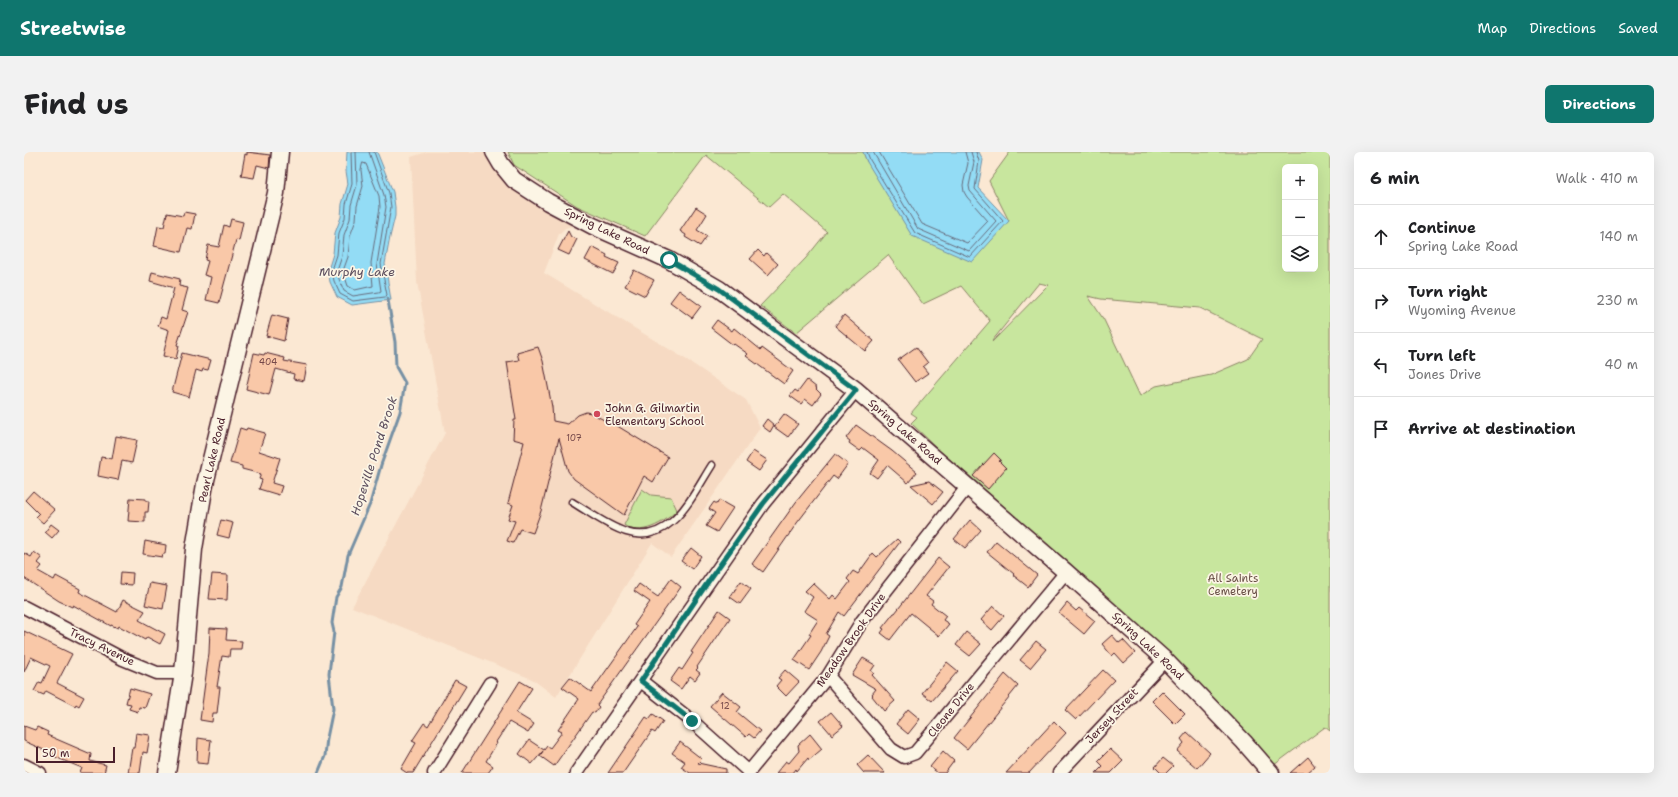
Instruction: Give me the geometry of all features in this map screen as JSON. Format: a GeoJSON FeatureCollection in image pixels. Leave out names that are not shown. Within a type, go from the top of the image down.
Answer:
{"type":"FeatureCollection","features":[{"type":"Feature","properties":{"kind":"main road","name":"Pearl Lake Road"},"geometry":{"type":"LineString","coordinates":[[167,773],[183,673],[194,549],[206,484],[276,193],[280,152]]}},
{"type":"Feature","properties":{"kind":"main road","name":"Spring Lake Road"},"geometry":{"type":"LineString","coordinates":[[494,152],[501,164],[514,180],[542,198],[593,226],[669,260],[719,289],[856,390],[968,486],[1165,660],[1244,742],[1271,773]]}},
{"type":"Feature","properties":{"kind":"street"},"geometry":{"type":"LineString","coordinates":[[576,773],[763,504],[856,390]]}},
{"type":"Feature","properties":{"kind":"street","name":"Meadow Brook Drive"},"geometry":{"type":"LineString","coordinates":[[748,772],[828,676],[862,621],[968,486]]}},
{"type":"Feature","properties":{"kind":"street","name":"Cleone Drive"},"geometry":{"type":"LineString","coordinates":[[828,676],[891,749],[904,757],[915,753],[1066,572]]}},
{"type":"Feature","properties":{"kind":"street","name":"Tracy Avenue"},"geometry":{"type":"LineString","coordinates":[[24,607],[123,659],[157,673],[183,673]]}},
{"type":"Feature","properties":{"kind":"street","name":"Jersey Street"},"geometry":{"type":"LineString","coordinates":[[1058,773],[1165,660]]}},
{"type":"Feature","properties":{"kind":"street"},"geometry":{"type":"LineString","coordinates":[[641,681],[692,721],[748,772]]}},
{"type":"Feature","properties":{"kind":"street"},"geometry":{"type":"LineString","coordinates":[[434,773],[490,683]]}},
{"type":"Feature","properties":{"kind":"street"},"geometry":{"type":"LineString","coordinates":[[24,765],[40,773]]}},
{"type":"Feature","properties":{"kind":"lane"},"geometry":{"type":"LineString","coordinates":[[572,502],[624,532],[645,535],[653,533],[664,528],[685,508],[712,465]]}},
{"type":"Feature","properties":{"kind":"shaded area","name":"John G. Gilmartin Elementary School"},"geometry":{"type":"Polygon","coordinates":[[[427,152],[485,152],[492,163],[513,188],[524,197],[572,226],[565,228],[559,234],[544,273],[687,360],[746,400],[760,428],[671,557],[652,543],[556,697],[532,679],[352,607],[445,433],[417,282],[411,157],[427,152]]]}},
{"type":"Feature","properties":{"kind":"green space","name":"All Saints Cemetery"},"geometry":{"type":"Polygon","coordinates":[[[508,152],[863,152],[867,162],[1009,221],[989,181],[1010,152],[1330,152],[1330,731],[1325,727],[1274,765],[1239,724],[1171,655],[939,450],[911,423],[917,417],[911,413],[990,321],[961,286],[923,304],[888,255],[796,333],[760,306],[806,258],[827,232],[783,194],[769,207],[706,155],[645,236],[577,206],[514,165],[508,152]],[[1039,283],[992,341],[992,342],[1048,285],[1039,283]],[[1088,296],[1104,320],[1140,396],[1156,386],[1211,375],[1248,359],[1262,339],[1200,308],[1101,299],[1088,296]]]}},
{"type":"Feature","properties":{"kind":"green space"},"geometry":{"type":"Polygon","coordinates":[[[642,489],[651,495],[671,497],[677,510],[672,515],[652,527],[637,530],[630,529],[624,525],[642,489]]]}},
{"type":"Feature","properties":{"kind":"water","name":"Murphy Lake"},"geometry":{"type":"Polygon","coordinates":[[[347,152],[377,152],[393,192],[395,216],[385,264],[391,300],[352,305],[337,297],[330,282],[328,270],[333,254],[335,233],[341,217],[342,204],[348,184],[346,171],[347,152]]]}},
{"type":"Feature","properties":{"kind":"water"},"geometry":{"type":"Polygon","coordinates":[[[863,152],[979,152],[983,160],[978,188],[1009,221],[972,262],[912,236],[867,162],[863,152]]]}},
{"type":"Feature","properties":{"kind":"building"},"geometry":{"type":"Polygon","coordinates":[[[247,152],[270,155],[269,168],[257,165],[254,178],[241,176],[245,154],[247,155],[247,152]]]}},
{"type":"Feature","properties":{"kind":"building"},"geometry":{"type":"Polygon","coordinates":[[[696,207],[707,214],[697,230],[707,236],[700,246],[685,237],[686,235],[680,231],[696,207]]]}},
{"type":"Feature","properties":{"kind":"building"},"geometry":{"type":"Polygon","coordinates":[[[184,212],[195,214],[192,229],[187,228],[181,252],[154,246],[158,226],[164,227],[167,213],[183,216],[184,212]]]}},
{"type":"Feature","properties":{"kind":"building"},"geometry":{"type":"Polygon","coordinates":[[[231,219],[243,222],[239,241],[236,240],[219,303],[206,300],[211,277],[204,275],[208,261],[205,260],[208,245],[219,247],[224,225],[229,227],[231,219]]]}},
{"type":"Feature","properties":{"kind":"building"},"geometry":{"type":"Polygon","coordinates":[[[568,231],[571,237],[577,239],[569,255],[558,250],[568,231]]]}},
{"type":"Feature","properties":{"kind":"building"},"geometry":{"type":"Polygon","coordinates":[[[592,247],[607,255],[606,257],[619,263],[613,274],[585,260],[592,247]]]}},
{"type":"Feature","properties":{"kind":"building"},"geometry":{"type":"Polygon","coordinates":[[[758,250],[764,256],[766,253],[778,264],[768,275],[750,259],[758,250]]]}},
{"type":"Feature","properties":{"kind":"building"},"geometry":{"type":"Polygon","coordinates":[[[634,270],[654,280],[645,296],[625,286],[634,270]]]}},
{"type":"Feature","properties":{"kind":"building"},"geometry":{"type":"Polygon","coordinates":[[[152,272],[180,279],[179,286],[188,288],[182,310],[188,312],[177,345],[179,346],[176,359],[163,356],[169,330],[158,326],[161,317],[166,319],[174,288],[150,281],[152,272]]]}},
{"type":"Feature","properties":{"kind":"building"},"geometry":{"type":"Polygon","coordinates":[[[679,290],[701,306],[692,318],[670,302],[679,290]]]}},
{"type":"Feature","properties":{"kind":"building"},"geometry":{"type":"Polygon","coordinates":[[[272,315],[288,319],[284,341],[266,336],[272,315]]]}},
{"type":"Feature","properties":{"kind":"building"},"geometry":{"type":"Polygon","coordinates":[[[844,315],[874,341],[865,351],[835,326],[844,315]]]}},
{"type":"Feature","properties":{"kind":"building"},"geometry":{"type":"Polygon","coordinates":[[[717,320],[732,331],[734,328],[761,350],[762,348],[793,371],[784,384],[746,356],[748,354],[734,344],[733,345],[711,328],[717,320]]]}},
{"type":"Feature","properties":{"kind":"building"},"geometry":{"type":"Polygon","coordinates":[[[538,347],[543,361],[552,407],[553,421],[568,424],[578,415],[586,412],[591,413],[604,420],[606,419],[668,457],[653,482],[644,476],[624,515],[574,479],[568,471],[559,438],[541,511],[533,533],[520,529],[513,543],[507,541],[515,521],[508,519],[513,505],[508,503],[524,442],[513,439],[514,420],[516,420],[507,362],[519,360],[517,353],[538,347]]]}},
{"type":"Feature","properties":{"kind":"building"},"geometry":{"type":"Polygon","coordinates":[[[916,347],[928,363],[923,367],[928,373],[915,382],[898,360],[916,347]]]}},
{"type":"Feature","properties":{"kind":"building"},"geometry":{"type":"Polygon","coordinates":[[[182,353],[211,360],[208,370],[203,369],[202,372],[196,370],[189,397],[172,392],[182,353]]]}},
{"type":"Feature","properties":{"kind":"building"},"geometry":{"type":"Polygon","coordinates":[[[254,353],[264,355],[265,353],[285,358],[284,361],[307,365],[304,381],[293,379],[294,374],[276,369],[269,395],[246,389],[254,353]]]}},
{"type":"Feature","properties":{"kind":"building"},"geometry":{"type":"Polygon","coordinates":[[[807,380],[817,388],[816,389],[821,394],[813,405],[805,399],[801,404],[790,396],[795,390],[798,392],[807,380]]]}},
{"type":"Feature","properties":{"kind":"building"},"geometry":{"type":"Polygon","coordinates":[[[784,414],[798,424],[788,437],[774,427],[784,414]]]}},
{"type":"Feature","properties":{"kind":"building"},"geometry":{"type":"Polygon","coordinates":[[[767,419],[774,425],[770,432],[762,426],[767,419]]]}},
{"type":"Feature","properties":{"kind":"building"},"geometry":{"type":"Polygon","coordinates":[[[856,425],[892,451],[917,472],[908,483],[887,465],[877,478],[870,473],[879,460],[863,448],[860,451],[849,443],[850,441],[846,438],[856,425]]]}},
{"type":"Feature","properties":{"kind":"building"},"geometry":{"type":"Polygon","coordinates":[[[240,428],[246,430],[247,428],[265,433],[259,451],[280,458],[272,483],[282,486],[279,495],[259,489],[262,480],[259,479],[261,474],[242,469],[242,466],[230,463],[240,428]]]}},
{"type":"Feature","properties":{"kind":"building"},"geometry":{"type":"Polygon","coordinates":[[[116,436],[137,440],[132,463],[122,461],[118,480],[98,476],[101,457],[112,459],[116,436]]]}},
{"type":"Feature","properties":{"kind":"building"},"geometry":{"type":"Polygon","coordinates":[[[753,451],[767,460],[759,471],[746,462],[753,451]]]}},
{"type":"Feature","properties":{"kind":"building"},"geometry":{"type":"Polygon","coordinates":[[[994,453],[1006,468],[988,489],[973,476],[994,453]]]}},
{"type":"Feature","properties":{"kind":"building"},"geometry":{"type":"Polygon","coordinates":[[[835,454],[848,464],[837,479],[833,476],[797,523],[763,572],[752,564],[796,502],[835,454]]]}},
{"type":"Feature","properties":{"kind":"building"},"geometry":{"type":"Polygon","coordinates":[[[929,481],[943,492],[933,504],[911,485],[929,481]]]}},
{"type":"Feature","properties":{"kind":"building"},"geometry":{"type":"Polygon","coordinates":[[[33,491],[55,510],[43,523],[36,517],[39,514],[25,500],[33,491]]]}},
{"type":"Feature","properties":{"kind":"building"},"geometry":{"type":"Polygon","coordinates":[[[130,498],[146,499],[146,501],[149,501],[148,512],[145,512],[145,522],[128,521],[130,498]]]}},
{"type":"Feature","properties":{"kind":"building"},"geometry":{"type":"Polygon","coordinates":[[[719,500],[733,508],[717,532],[706,526],[715,513],[709,509],[714,502],[717,504],[719,500]]]}},
{"type":"Feature","properties":{"kind":"building"},"geometry":{"type":"Polygon","coordinates":[[[221,520],[233,523],[229,538],[217,535],[221,520]]]}},
{"type":"Feature","properties":{"kind":"building"},"geometry":{"type":"Polygon","coordinates":[[[970,520],[981,530],[965,548],[954,539],[970,520]]]}},
{"type":"Feature","properties":{"kind":"building"},"geometry":{"type":"Polygon","coordinates":[[[51,524],[59,530],[52,538],[45,532],[51,524]]]}},
{"type":"Feature","properties":{"kind":"building"},"geometry":{"type":"Polygon","coordinates":[[[897,539],[900,542],[844,616],[839,612],[826,634],[829,636],[821,652],[809,670],[794,660],[811,635],[809,634],[818,620],[804,611],[813,597],[805,591],[813,583],[830,599],[833,595],[837,599],[850,582],[847,579],[853,571],[858,574],[873,553],[877,557],[897,539]]]}},
{"type":"Feature","properties":{"kind":"building"},"geometry":{"type":"Polygon","coordinates":[[[145,541],[166,545],[165,554],[163,554],[162,557],[143,554],[145,541]]]}},
{"type":"Feature","properties":{"kind":"building"},"geometry":{"type":"Polygon","coordinates":[[[996,541],[1037,575],[1028,587],[987,552],[996,541]]]}},
{"type":"Feature","properties":{"kind":"building"},"geometry":{"type":"Polygon","coordinates":[[[691,548],[701,556],[692,569],[681,561],[691,548]]]}},
{"type":"Feature","properties":{"kind":"building"},"geometry":{"type":"Polygon","coordinates":[[[34,552],[42,558],[38,563],[42,566],[38,571],[54,580],[56,576],[80,589],[79,592],[117,612],[123,600],[145,611],[139,620],[165,634],[160,644],[147,637],[145,640],[119,626],[118,628],[111,626],[73,605],[72,607],[59,601],[24,578],[24,553],[31,557],[34,552]]]}},
{"type":"Feature","properties":{"kind":"building"},"geometry":{"type":"Polygon","coordinates":[[[938,558],[949,567],[926,596],[933,601],[931,604],[946,616],[943,620],[949,624],[939,636],[911,613],[890,640],[881,633],[884,629],[882,628],[938,558]]]}},
{"type":"Feature","properties":{"kind":"building"},"geometry":{"type":"Polygon","coordinates":[[[121,572],[133,573],[132,585],[120,584],[121,572]]]}},
{"type":"Feature","properties":{"kind":"building"},"geometry":{"type":"Polygon","coordinates":[[[212,574],[228,575],[227,600],[209,599],[212,574]]]}},
{"type":"Feature","properties":{"kind":"building"},"geometry":{"type":"Polygon","coordinates":[[[671,579],[681,587],[597,705],[599,707],[595,713],[592,712],[554,766],[540,756],[543,751],[532,764],[519,754],[529,740],[544,750],[547,746],[550,748],[562,732],[558,730],[579,699],[562,687],[570,677],[591,692],[637,627],[634,625],[650,602],[634,591],[639,584],[658,597],[671,579]]]}},
{"type":"Feature","properties":{"kind":"building"},"geometry":{"type":"Polygon","coordinates":[[[741,581],[751,589],[740,604],[730,597],[741,581]]]}},
{"type":"Feature","properties":{"kind":"building"},"geometry":{"type":"Polygon","coordinates":[[[150,583],[167,586],[163,609],[145,605],[150,583]]]}},
{"type":"Feature","properties":{"kind":"building"},"geometry":{"type":"Polygon","coordinates":[[[1067,603],[1076,611],[1079,608],[1095,621],[1084,634],[1059,613],[1067,603]]]}},
{"type":"Feature","properties":{"kind":"building"},"geometry":{"type":"Polygon","coordinates":[[[993,606],[1004,616],[992,630],[981,620],[993,606]]]}},
{"type":"Feature","properties":{"kind":"building"},"geometry":{"type":"Polygon","coordinates":[[[719,610],[730,618],[697,667],[698,668],[696,670],[700,673],[695,680],[690,676],[681,689],[670,681],[679,668],[682,670],[693,653],[691,652],[719,610]]]}},
{"type":"Feature","properties":{"kind":"building"},"geometry":{"type":"Polygon","coordinates":[[[210,628],[227,629],[226,640],[242,641],[241,649],[230,649],[229,657],[222,656],[217,687],[220,687],[217,713],[213,713],[212,722],[200,720],[209,653],[210,628]]]}},
{"type":"Feature","properties":{"kind":"building"},"geometry":{"type":"Polygon","coordinates":[[[24,631],[72,654],[57,683],[84,697],[79,706],[76,704],[75,706],[46,691],[44,695],[34,691],[39,682],[42,683],[50,666],[31,657],[24,672],[24,631]]]}},
{"type":"Feature","properties":{"kind":"building"},"geometry":{"type":"Polygon","coordinates":[[[966,632],[981,644],[970,656],[956,645],[966,632]]]}},
{"type":"Feature","properties":{"kind":"building"},"geometry":{"type":"Polygon","coordinates":[[[1112,635],[1119,643],[1123,640],[1135,653],[1124,663],[1115,653],[1112,656],[1102,644],[1112,635]]]}},
{"type":"Feature","properties":{"kind":"building"},"geometry":{"type":"Polygon","coordinates":[[[1036,641],[1046,649],[1030,668],[1020,660],[1036,641]]]}},
{"type":"Feature","properties":{"kind":"building"},"geometry":{"type":"Polygon","coordinates":[[[863,658],[875,665],[871,671],[874,673],[872,675],[895,701],[884,711],[872,696],[876,689],[852,675],[863,658]]]}},
{"type":"Feature","properties":{"kind":"building"},"geometry":{"type":"Polygon","coordinates":[[[947,662],[958,671],[932,701],[922,693],[947,662]]]}},
{"type":"Feature","properties":{"kind":"building"},"geometry":{"type":"Polygon","coordinates":[[[785,670],[799,682],[786,696],[776,686],[781,680],[778,678],[785,670]]]}},
{"type":"Feature","properties":{"kind":"building"},"geometry":{"type":"Polygon","coordinates":[[[1103,670],[1114,680],[1076,720],[1065,710],[1103,670]]]}},
{"type":"Feature","properties":{"kind":"building"},"geometry":{"type":"Polygon","coordinates":[[[1005,674],[1018,686],[967,749],[954,738],[1005,674]]]}},
{"type":"Feature","properties":{"kind":"building"},"geometry":{"type":"Polygon","coordinates":[[[455,680],[466,686],[413,773],[407,773],[401,769],[416,743],[412,741],[424,723],[428,726],[455,680]]]}},
{"type":"Feature","properties":{"kind":"building"},"geometry":{"type":"Polygon","coordinates":[[[520,681],[532,688],[516,713],[534,724],[528,733],[509,722],[486,761],[493,766],[488,773],[462,773],[520,681]]]}},
{"type":"Feature","properties":{"kind":"building"},"geometry":{"type":"Polygon","coordinates":[[[130,688],[150,694],[145,708],[139,707],[138,712],[129,709],[131,704],[126,703],[130,688]]]}},
{"type":"Feature","properties":{"kind":"building"},"geometry":{"type":"Polygon","coordinates":[[[1162,691],[1185,714],[1175,724],[1152,701],[1162,691]]]}},
{"type":"Feature","properties":{"kind":"building"},"geometry":{"type":"Polygon","coordinates":[[[722,692],[741,707],[737,712],[760,731],[754,738],[749,734],[746,737],[710,706],[722,692]]]}},
{"type":"Feature","properties":{"kind":"building"},"geometry":{"type":"Polygon","coordinates":[[[908,709],[920,719],[908,734],[896,724],[908,709]]]}},
{"type":"Feature","properties":{"kind":"building"},"geometry":{"type":"Polygon","coordinates":[[[831,712],[843,726],[832,735],[820,721],[831,712]]]}},
{"type":"Feature","properties":{"kind":"building"},"geometry":{"type":"Polygon","coordinates":[[[653,714],[663,721],[655,733],[652,731],[623,773],[608,773],[646,717],[649,719],[653,714]]]}},
{"type":"Feature","properties":{"kind":"building"},"geometry":{"type":"Polygon","coordinates":[[[1054,721],[1066,733],[1029,773],[1006,773],[1054,721]]]}},
{"type":"Feature","properties":{"kind":"building"},"geometry":{"type":"Polygon","coordinates":[[[24,726],[35,730],[37,727],[48,732],[47,735],[91,754],[90,761],[106,765],[104,773],[80,773],[82,768],[55,757],[55,755],[24,741],[24,726]]]}},
{"type":"Feature","properties":{"kind":"building"},"geometry":{"type":"Polygon","coordinates":[[[1187,732],[1210,753],[1197,768],[1177,751],[1184,743],[1181,739],[1187,732]]]}},
{"type":"Feature","properties":{"kind":"building"},"geometry":{"type":"Polygon","coordinates":[[[136,733],[150,735],[147,753],[143,752],[140,773],[128,773],[132,748],[134,748],[136,733]]]}},
{"type":"Feature","properties":{"kind":"building"},"geometry":{"type":"Polygon","coordinates":[[[810,734],[822,749],[809,760],[808,758],[797,771],[796,769],[793,773],[776,773],[786,761],[789,763],[799,751],[798,745],[810,734]]]}},
{"type":"Feature","properties":{"kind":"building"},"geometry":{"type":"Polygon","coordinates":[[[198,738],[211,740],[208,764],[197,763],[198,738]]]}},
{"type":"Feature","properties":{"kind":"building"},"geometry":{"type":"Polygon","coordinates":[[[680,742],[702,759],[698,763],[726,769],[726,773],[690,773],[681,767],[685,762],[672,753],[680,742]]]}},
{"type":"Feature","properties":{"kind":"building"},"geometry":{"type":"Polygon","coordinates":[[[1110,749],[1123,761],[1111,773],[1096,773],[1103,766],[1098,761],[1110,749]]]}},
{"type":"Feature","properties":{"kind":"building"},"geometry":{"type":"Polygon","coordinates":[[[943,751],[954,761],[945,773],[938,773],[930,767],[943,751]]]}},
{"type":"Feature","properties":{"kind":"building"},"geometry":{"type":"Polygon","coordinates":[[[868,755],[885,773],[864,773],[857,765],[868,755]]]}},
{"type":"Feature","properties":{"kind":"building"},"geometry":{"type":"Polygon","coordinates":[[[1308,757],[1315,766],[1307,773],[1290,773],[1308,757]]]}},
{"type":"Feature","properties":{"kind":"building"},"geometry":{"type":"Polygon","coordinates":[[[1163,758],[1173,766],[1166,773],[1161,773],[1155,767],[1163,758]]]}},
{"type":"Feature","properties":{"kind":"waterway","name":"Hopeville Pond Brook"},"geometry":{"type":"LineString","coordinates":[[318,773],[325,756],[333,709],[329,674],[334,632],[332,623],[336,597],[342,587],[348,555],[370,504],[381,465],[400,412],[405,383],[396,367],[395,342],[387,298]]}},
{"type":"Feature","properties":{"kind":"place","name":"John G. Gilmartin Elementary School"},"geometry":{"type":"Point","coordinates":[597,414]}},
{"type":"Feature","properties":{"kind":"route"},"geometry":{"type":"LineString","coordinates":[[669,260],[719,289],[856,390],[763,504],[641,681],[692,721]]}}]}
